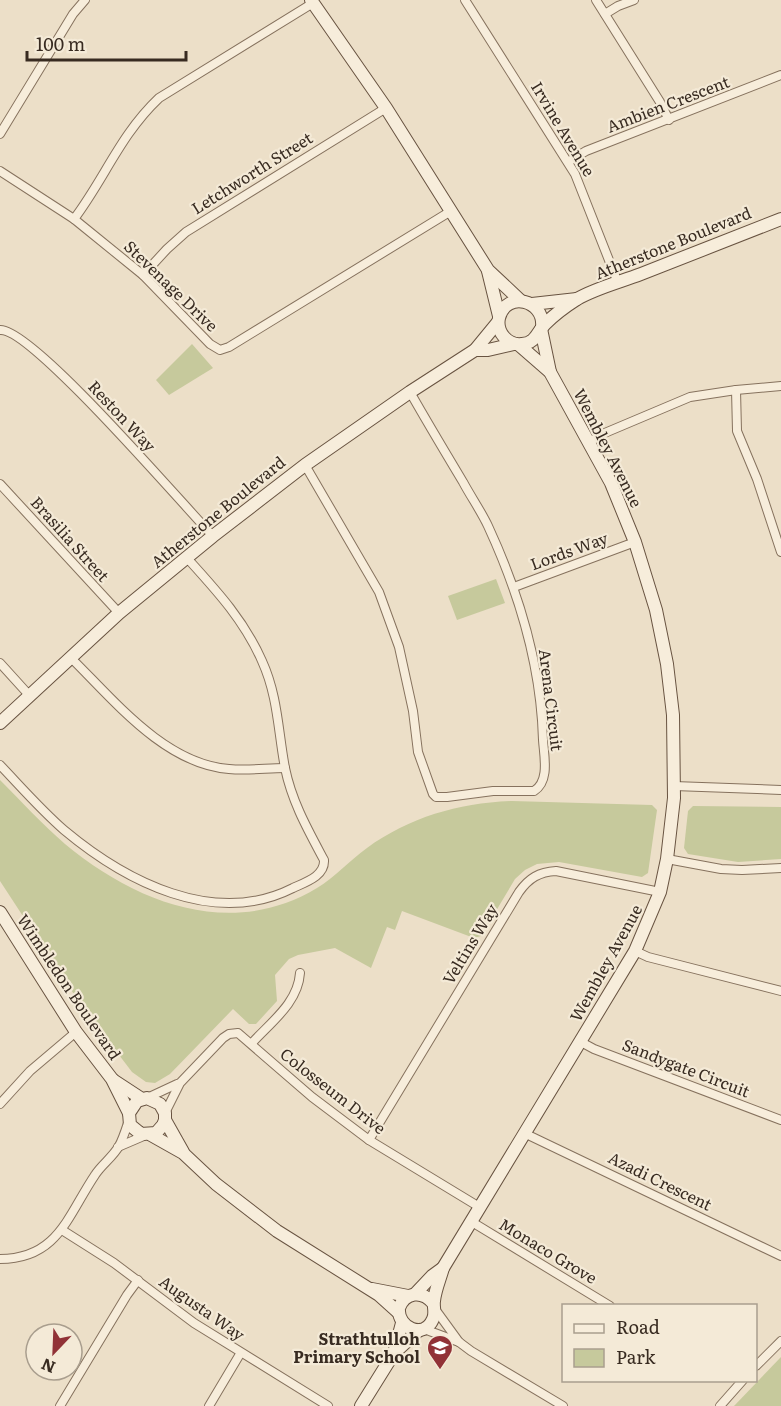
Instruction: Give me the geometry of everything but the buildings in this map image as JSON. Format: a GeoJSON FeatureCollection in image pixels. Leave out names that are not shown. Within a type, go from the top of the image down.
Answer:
{"type":"FeatureCollection","features":[{"type":"Feature","properties":{"kind":"street"},"geometry":{"type":"LineString","coordinates":[[0,134],[73,14],[85,0]]}},
{"type":"Feature","properties":{"kind":"street","name":"Irvine Avenue"},"geometry":{"type":"LineString","coordinates":[[465,0],[579,182],[618,283]]}},
{"type":"Feature","properties":{"kind":"street"},"geometry":{"type":"LineString","coordinates":[[596,0],[669,120]]}},
{"type":"Feature","properties":{"kind":"street"},"geometry":{"type":"LineString","coordinates":[[605,14],[634,0]]}},
{"type":"Feature","properties":{"kind":"street"},"geometry":{"type":"LineString","coordinates":[[74,219],[128,132],[159,98],[312,1],[386,108],[488,270],[540,313],[542,328],[535,339],[517,344],[509,341],[501,333],[488,270]]}},
{"type":"Feature","properties":{"kind":"street","name":"Ambien Crescent"},"geometry":{"type":"LineString","coordinates":[[568,162],[586,151],[780,77]]}},
{"type":"Feature","properties":{"kind":"street","name":"Letchworth Street"},"geometry":{"type":"LineString","coordinates":[[143,275],[186,232],[386,108]]}},
{"type":"Feature","properties":{"kind":"street","name":"Stevenage Drive"},"geometry":{"type":"LineString","coordinates":[[0,171],[74,219],[143,275],[210,344],[220,350],[451,211]]}},
{"type":"Feature","properties":{"kind":"street","name":"Atherstone Boulevard"},"geometry":{"type":"LineString","coordinates":[[542,328],[578,299],[781,219]]}},
{"type":"Feature","properties":{"kind":"street","name":"Atherstone Boulevard"},"geometry":{"type":"LineString","coordinates":[[527,302],[578,299]]}},
{"type":"Feature","properties":{"kind":"street"},"geometry":{"type":"LineString","coordinates":[[499,319],[506,306],[527,302]]}},
{"type":"Feature","properties":{"kind":"street","name":"Atherstone Boulevard"},"geometry":{"type":"LineString","coordinates":[[0,723],[119,613],[213,536],[304,465],[475,350],[499,319]]}},
{"type":"Feature","properties":{"kind":"street","name":"Wembley Avenue"},"geometry":{"type":"LineString","coordinates":[[434,1306],[443,1268],[635,951],[660,892],[667,859],[674,786],[673,715],[667,664],[656,610],[635,542],[611,483],[550,372],[542,328]]}},
{"type":"Feature","properties":{"kind":"street","name":"Reston Way"},"geometry":{"type":"LineString","coordinates":[[0,330],[3,329],[16,335],[73,386],[213,536]]}},
{"type":"Feature","properties":{"kind":"street","name":"Atherstone Boulevard"},"geometry":{"type":"LineString","coordinates":[[475,350],[488,350],[517,344]]}},
{"type":"Feature","properties":{"kind":"street","name":"Wembley Avenue"},"geometry":{"type":"LineString","coordinates":[[517,344],[550,372]]}},
{"type":"Feature","properties":{"kind":"street"},"geometry":{"type":"LineString","coordinates":[[590,442],[600,435],[690,398],[736,390],[781,386]]}},
{"type":"Feature","properties":{"kind":"street"},"geometry":{"type":"LineString","coordinates":[[736,390],[737,431],[757,479],[781,552]]}},
{"type":"Feature","properties":{"kind":"street","name":"Arena Circuit"},"geometry":{"type":"LineString","coordinates":[[304,465],[379,592],[407,677],[418,752],[430,787],[436,797],[493,791],[534,791],[539,788],[544,775],[543,728],[537,681],[526,627],[514,588],[487,524],[410,392]]}},
{"type":"Feature","properties":{"kind":"street","name":"Brasilia Street"},"geometry":{"type":"LineString","coordinates":[[0,484],[119,613]]}},
{"type":"Feature","properties":{"kind":"street","name":"Lords Way"},"geometry":{"type":"LineString","coordinates":[[514,588],[635,542]]}},
{"type":"Feature","properties":{"kind":"street"},"geometry":{"type":"LineString","coordinates":[[0,765],[62,829],[110,862],[167,892],[188,899],[224,903],[258,900],[289,890],[314,878],[324,866],[324,860],[298,811],[285,768],[276,705],[263,662],[236,614],[222,595],[187,558]]}},
{"type":"Feature","properties":{"kind":"street"},"geometry":{"type":"LineString","coordinates":[[70,657],[143,729],[175,751],[198,761],[228,769],[285,768]]}},
{"type":"Feature","properties":{"kind":"street"},"geometry":{"type":"LineString","coordinates":[[0,663],[29,695]]}},
{"type":"Feature","properties":{"kind":"street"},"geometry":{"type":"LineString","coordinates":[[674,786],[781,790]]}},
{"type":"Feature","properties":{"kind":"street"},"geometry":{"type":"LineString","coordinates":[[667,859],[721,869],[781,868]]}},
{"type":"Feature","properties":{"kind":"street","name":"Veltins Way"},"geometry":{"type":"LineString","coordinates":[[369,1140],[519,892],[532,877],[539,873],[556,872],[660,892]]}},
{"type":"Feature","properties":{"kind":"street","name":"Wimbledon Boulevard"},"geometry":{"type":"LineString","coordinates":[[0,912],[4,929],[112,1079],[129,1117]]}},
{"type":"Feature","properties":{"kind":"street"},"geometry":{"type":"LineString","coordinates":[[635,951],[648,957],[781,991]]}},
{"type":"Feature","properties":{"kind":"street"},"geometry":{"type":"LineString","coordinates":[[252,1043],[294,998],[300,973]]}},
{"type":"Feature","properties":{"kind":"street"},"geometry":{"type":"LineString","coordinates":[[0,1104],[30,1071],[76,1032]]}},
{"type":"Feature","properties":{"kind":"street","name":"Colosseum Drive"},"geometry":{"type":"LineString","coordinates":[[145,1099],[180,1083],[229,1034],[238,1033],[312,1097],[369,1140],[481,1208]]}},
{"type":"Feature","properties":{"kind":"street","name":"Sandygate Circuit"},"geometry":{"type":"LineString","coordinates":[[581,1042],[781,1120]]}},
{"type":"Feature","properties":{"kind":"street","name":"Wimbledon Boulevard"},"geometry":{"type":"LineString","coordinates":[[112,1079],[145,1099]]}},
{"type":"Feature","properties":{"kind":"street","name":"Colosseum Drive"},"geometry":{"type":"LineString","coordinates":[[165,1116],[180,1083]]}},
{"type":"Feature","properties":{"kind":"street"},"geometry":{"type":"LineString","coordinates":[[0,1259],[12,1259],[38,1251],[62,1230],[95,1174],[118,1147],[134,1104],[145,1099],[160,1104],[183,1153]]}},
{"type":"Feature","properties":{"kind":"street"},"geometry":{"type":"LineString","coordinates":[[118,1147],[160,1130],[165,1116]]}},
{"type":"Feature","properties":{"kind":"street"},"geometry":{"type":"LineString","coordinates":[[129,1117],[133,1129],[183,1153],[216,1184],[277,1231],[379,1295],[410,1329],[422,1329],[459,1342],[563,1406]]}},
{"type":"Feature","properties":{"kind":"street","name":"Azadi Crescent"},"geometry":{"type":"LineString","coordinates":[[526,1134],[781,1256]]}},
{"type":"Feature","properties":{"kind":"street","name":"Monaco Grove"},"geometry":{"type":"LineString","coordinates":[[472,1222],[608,1304]]}},
{"type":"Feature","properties":{"kind":"street","name":"Augusta Way"},"geometry":{"type":"LineString","coordinates":[[62,1230],[114,1263],[194,1323],[240,1354],[328,1406]]}},
{"type":"Feature","properties":{"kind":"street","name":"Wembley Avenue"},"geometry":{"type":"LineString","coordinates":[[411,1295],[443,1268]]}},
{"type":"Feature","properties":{"kind":"street"},"geometry":{"type":"LineString","coordinates":[[60,1406],[127,1295],[138,1281]]}},
{"type":"Feature","properties":{"kind":"street"},"geometry":{"type":"LineString","coordinates":[[368,1289],[423,1295],[434,1306],[459,1342]]}},
{"type":"Feature","properties":{"kind":"street"},"geometry":{"type":"LineString","coordinates":[[394,1353],[401,1303],[411,1295]]}},
{"type":"Feature","properties":{"kind":"street"},"geometry":{"type":"LineString","coordinates":[[361,1406],[394,1353],[434,1318],[434,1306]]}},
{"type":"Feature","properties":{"kind":"street"},"geometry":{"type":"LineString","coordinates":[[757,1365],[781,1341]]}},
{"type":"Feature","properties":{"kind":"street"},"geometry":{"type":"LineString","coordinates":[[209,1406],[240,1354]]}},
{"type":"Feature","properties":{"kind":"street"},"geometry":{"type":"LineString","coordinates":[[720,1406],[738,1382]]}},
{"type":"Feature","properties":{"kind":"green space"},"geometry":{"type":"Polygon","coordinates":[[[192,344],[213,368],[169,395],[156,380],[192,344]]]}},
{"type":"Feature","properties":{"kind":"green space"},"geometry":{"type":"Polygon","coordinates":[[[496,579],[505,603],[457,620],[448,596],[496,579]]]}},
{"type":"Feature","properties":{"kind":"green space"},"geometry":{"type":"Polygon","coordinates":[[[0,780],[65,844],[122,883],[153,898],[185,908],[218,912],[251,911],[284,903],[324,884],[360,853],[383,837],[418,820],[454,809],[512,801],[652,805],[657,810],[648,873],[642,877],[559,862],[537,864],[525,870],[515,879],[481,936],[474,938],[402,911],[395,930],[387,927],[371,968],[335,948],[289,959],[275,975],[277,1001],[256,1024],[249,1024],[233,1009],[170,1074],[155,1083],[146,1082],[132,1072],[81,1005],[0,881],[0,780]]]}},
{"type":"Feature","properties":{"kind":"green space"},"geometry":{"type":"Polygon","coordinates":[[[693,806],[781,807],[781,859],[738,862],[688,854],[684,848],[688,811],[693,806]]]}},
{"type":"Feature","properties":{"kind":"green space"},"geometry":{"type":"Polygon","coordinates":[[[781,1357],[781,1406],[734,1406],[781,1357]]]}},
{"type":"Feature","properties":{"kind":"place","name":"Strathtulloh Primary School"},"geometry":{"type":"Point","coordinates":[440,1371]}}]}
